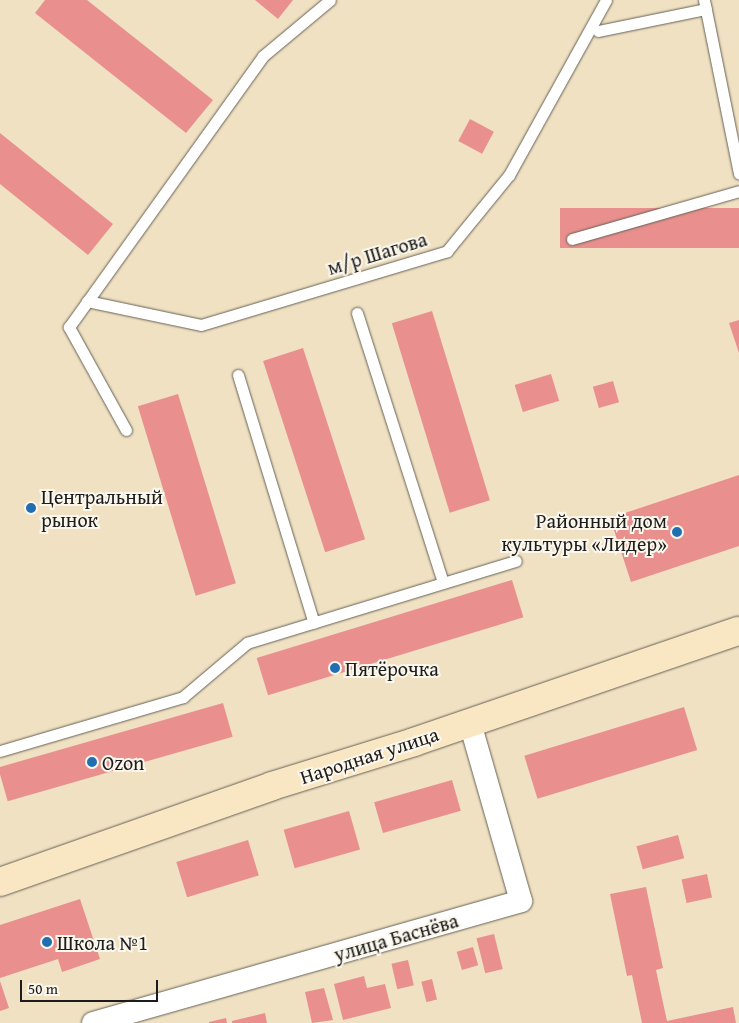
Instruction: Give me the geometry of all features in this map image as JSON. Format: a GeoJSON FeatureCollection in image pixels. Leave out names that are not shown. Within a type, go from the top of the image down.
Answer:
{"type":"FeatureCollection","features":[{"type":"Feature","properties":{"kind":"street","name":"Народная улица"},"geometry":{"type":"LineString","coordinates":[[0,882],[272,786],[470,723],[739,631]]}},
{"type":"Feature","properties":{"kind":"street","name":"улица Баснёва"},"geometry":{"type":"LineString","coordinates":[[93,1023],[521,901],[470,723]]}},
{"type":"Feature","properties":{"kind":"lane"},"geometry":{"type":"LineString","coordinates":[[126,430],[69,327],[263,56],[330,0]]}},
{"type":"Feature","properties":{"kind":"lane","name":"м/р Шагова"},"geometry":{"type":"LineString","coordinates":[[87,301],[201,325],[447,251],[509,175],[606,0]]}},
{"type":"Feature","properties":{"kind":"lane"},"geometry":{"type":"LineString","coordinates":[[598,31],[705,4],[739,174]]}},
{"type":"Feature","properties":{"kind":"lane"},"geometry":{"type":"LineString","coordinates":[[572,239],[739,191]]}},
{"type":"Feature","properties":{"kind":"lane"},"geometry":{"type":"LineString","coordinates":[[357,313],[444,583]]}},
{"type":"Feature","properties":{"kind":"lane"},"geometry":{"type":"LineString","coordinates":[[238,375],[314,623]]}},
{"type":"Feature","properties":{"kind":"lane"},"geometry":{"type":"LineString","coordinates":[[0,751],[183,697],[247,643],[516,561]]}},
{"type":"Feature","properties":{"kind":"building"},"geometry":{"type":"Polygon","coordinates":[[[45,0],[87,0],[213,100],[186,133],[35,13],[45,0]]]}},
{"type":"Feature","properties":{"kind":"building"},"geometry":{"type":"Polygon","coordinates":[[[255,0],[293,0],[278,19],[255,0]]]}},
{"type":"Feature","properties":{"kind":"building"},"geometry":{"type":"Polygon","coordinates":[[[470,119],[494,132],[482,154],[458,141],[470,119]]]}},
{"type":"Feature","properties":{"kind":"building"},"geometry":{"type":"Polygon","coordinates":[[[0,133],[113,224],[88,255],[0,184],[0,133]]]}},
{"type":"Feature","properties":{"kind":"building"},"geometry":{"type":"Polygon","coordinates":[[[560,208],[739,208],[739,248],[560,248],[560,208]]]}},
{"type":"Feature","properties":{"kind":"building"},"geometry":{"type":"Polygon","coordinates":[[[432,311],[490,500],[450,513],[392,323],[432,311]]]}},
{"type":"Feature","properties":{"kind":"building"},"geometry":{"type":"Polygon","coordinates":[[[739,320],[739,353],[729,323],[739,320]]]}},
{"type":"Feature","properties":{"kind":"building"},"geometry":{"type":"Polygon","coordinates":[[[303,348],[365,539],[325,552],[263,361],[303,348]]]}},
{"type":"Feature","properties":{"kind":"building"},"geometry":{"type":"Polygon","coordinates":[[[551,374],[559,401],[523,412],[515,385],[551,374]]]}},
{"type":"Feature","properties":{"kind":"building"},"geometry":{"type":"Polygon","coordinates":[[[613,381],[619,402],[599,408],[593,387],[613,381]]]}},
{"type":"Feature","properties":{"kind":"building"},"geometry":{"type":"Polygon","coordinates":[[[178,394],[236,583],[196,596],[138,406],[178,394]]]}},
{"type":"Feature","properties":{"kind":"building","name":"Районный дом культуры «Лидер»"},"geometry":{"type":"Polygon","coordinates":[[[739,475],[739,546],[631,582],[610,518],[739,475]]]}},
{"type":"Feature","properties":{"kind":"building"},"geometry":{"type":"Polygon","coordinates":[[[512,580],[523,617],[268,695],[257,658],[512,580]]]}},
{"type":"Feature","properties":{"kind":"building"},"geometry":{"type":"Polygon","coordinates":[[[223,703],[233,737],[8,801],[0,774],[0,767],[223,703]]]}},
{"type":"Feature","properties":{"kind":"building"},"geometry":{"type":"Polygon","coordinates":[[[684,707],[697,750],[537,799],[524,756],[684,707]]]}},
{"type":"Feature","properties":{"kind":"building"},"geometry":{"type":"Polygon","coordinates":[[[452,780],[461,811],[383,833],[374,802],[452,780]]]}},
{"type":"Feature","properties":{"kind":"building"},"geometry":{"type":"Polygon","coordinates":[[[349,811],[360,849],[295,868],[284,830],[349,811]]]}},
{"type":"Feature","properties":{"kind":"building"},"geometry":{"type":"Polygon","coordinates":[[[678,835],[684,858],[643,869],[636,846],[678,835]]]}},
{"type":"Feature","properties":{"kind":"building"},"geometry":{"type":"Polygon","coordinates":[[[248,840],[259,875],[187,897],[176,862],[248,840]]]}},
{"type":"Feature","properties":{"kind":"building"},"geometry":{"type":"Polygon","coordinates":[[[707,874],[712,897],[687,903],[682,879],[707,874]]]}},
{"type":"Feature","properties":{"kind":"building"},"geometry":{"type":"Polygon","coordinates":[[[646,887],[663,968],[656,970],[667,1021],[733,1007],[736,1023],[642,1023],[632,975],[627,976],[610,894],[646,887]]]}},
{"type":"Feature","properties":{"kind":"building","name":"Школа №1"},"geometry":{"type":"Polygon","coordinates":[[[80,899],[100,959],[62,972],[58,959],[0,978],[0,925],[80,899]]]}},
{"type":"Feature","properties":{"kind":"building"},"geometry":{"type":"Polygon","coordinates":[[[494,934],[503,969],[485,973],[477,938],[494,934]]]}},
{"type":"Feature","properties":{"kind":"building"},"geometry":{"type":"Polygon","coordinates":[[[473,947],[478,965],[462,970],[457,952],[473,947]]]}},
{"type":"Feature","properties":{"kind":"building"},"geometry":{"type":"Polygon","coordinates":[[[408,960],[414,985],[397,989],[391,964],[408,960]]]}},
{"type":"Feature","properties":{"kind":"building"},"geometry":{"type":"Polygon","coordinates":[[[364,976],[367,988],[385,984],[391,1008],[343,1020],[334,984],[364,976]]]}},
{"type":"Feature","properties":{"kind":"building"},"geometry":{"type":"Polygon","coordinates":[[[432,979],[437,999],[426,1002],[421,982],[432,979]]]}},
{"type":"Feature","properties":{"kind":"building"},"geometry":{"type":"Polygon","coordinates":[[[0,981],[9,1008],[0,1011],[0,981]]]}},
{"type":"Feature","properties":{"kind":"building"},"geometry":{"type":"Polygon","coordinates":[[[324,988],[333,1020],[312,1023],[305,992],[324,988]]]}},
{"type":"Feature","properties":{"kind":"building"},"geometry":{"type":"Polygon","coordinates":[[[265,1013],[267,1023],[232,1023],[232,1021],[265,1013]]]}},
{"type":"Feature","properties":{"kind":"building"},"geometry":{"type":"Polygon","coordinates":[[[226,1018],[227,1023],[209,1023],[209,1022],[226,1018]]]}},
{"type":"Feature","properties":{"kind":"place","name":"Центральный рынок"},"geometry":{"type":"Point","coordinates":[31,508]}},
{"type":"Feature","properties":{"kind":"place","name":"Районный дом культуры «Лидер»"},"geometry":{"type":"Point","coordinates":[677,532]}},
{"type":"Feature","properties":{"kind":"place","name":"Пятёрочка"},"geometry":{"type":"Point","coordinates":[335,668]}},
{"type":"Feature","properties":{"kind":"place","name":"Ozon"},"geometry":{"type":"Point","coordinates":[92,762]}},
{"type":"Feature","properties":{"kind":"place","name":"Школа №1"},"geometry":{"type":"Point","coordinates":[47,942]}}]}
